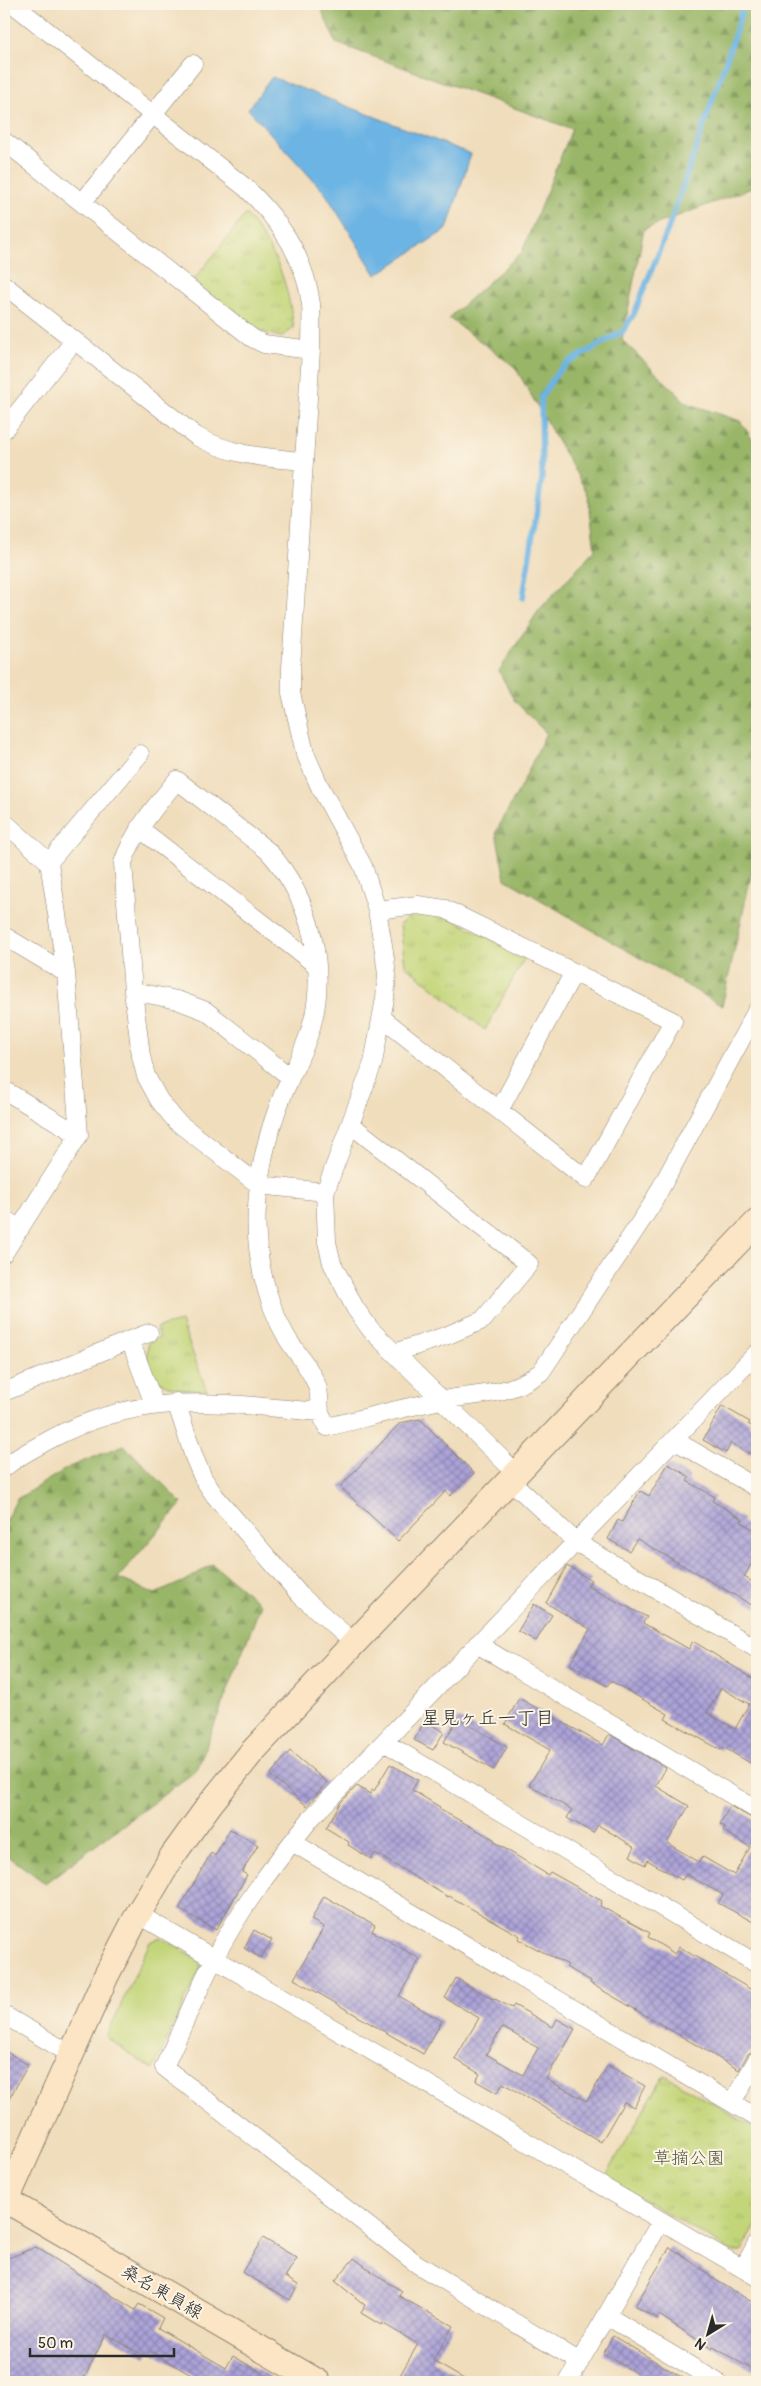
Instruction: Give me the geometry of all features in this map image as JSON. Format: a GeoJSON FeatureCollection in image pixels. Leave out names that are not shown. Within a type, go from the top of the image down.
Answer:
{"type":"FeatureCollection","features":[{"type":"Feature","properties":{"kind":"street"},"geometry":{"type":"LineString","coordinates":[[13,4],[246,188],[272,215],[286,235],[299,261],[308,290],[311,305],[311,350],[302,461],[291,693],[305,753],[318,785],[363,866],[377,910],[387,975],[382,1018],[373,1063],[325,1192],[327,1242],[332,1263],[355,1308],[394,1353],[443,1400],[513,1477],[576,1542],[757,1649]]}},
{"type":"Feature","properties":{"kind":"street"},"geometry":{"type":"LineString","coordinates":[[82,203],[193,64]]}},
{"type":"Feature","properties":{"kind":"street"},"geometry":{"type":"LineString","coordinates":[[4,141],[252,338],[264,344],[311,350]]}},
{"type":"Feature","properties":{"kind":"street"},"geometry":{"type":"LineString","coordinates":[[4,285],[186,429],[213,445],[249,456],[302,461]]}},
{"type":"Feature","properties":{"kind":"street"},"geometry":{"type":"LineString","coordinates":[[4,428],[74,341]]}},
{"type":"Feature","properties":{"kind":"street"},"geometry":{"type":"LineString","coordinates":[[49,862],[140,754]]}},
{"type":"Feature","properties":{"kind":"street"},"geometry":{"type":"LineString","coordinates":[[325,1192],[259,1185],[176,1121],[159,1100],[146,1076],[141,1056],[133,991],[123,863],[130,843],[177,780],[268,852],[279,864],[302,902],[313,936],[318,984],[311,1029],[290,1077],[266,1145],[259,1185],[258,1236],[265,1286],[287,1337],[317,1386],[320,1412],[327,1427],[443,1400],[510,1390],[527,1382],[541,1372],[651,1206],[757,1010]]}},
{"type":"Feature","properties":{"kind":"street"},"geometry":{"type":"LineString","coordinates":[[4,822],[49,862],[66,973],[79,1135],[4,1253]]}},
{"type":"Feature","properties":{"kind":"street"},"geometry":{"type":"LineString","coordinates":[[140,828],[316,965]]}},
{"type":"Feature","properties":{"kind":"street"},"geometry":{"type":"LineString","coordinates":[[377,910],[418,905],[445,909],[674,1021],[586,1178],[382,1018]]}},
{"type":"Feature","properties":{"kind":"street"},"geometry":{"type":"LineString","coordinates":[[4,936],[66,973]]}},
{"type":"Feature","properties":{"kind":"street"},"geometry":{"type":"LineString","coordinates":[[500,1109],[574,972]]}},
{"type":"Feature","properties":{"kind":"street"},"geometry":{"type":"LineString","coordinates":[[133,991],[191,1004],[206,1011],[290,1077]]}},
{"type":"Feature","properties":{"kind":"street"},"geometry":{"type":"LineString","coordinates":[[4,1090],[79,1135]]}},
{"type":"Feature","properties":{"kind":"street"},"geometry":{"type":"LineString","coordinates":[[350,1124],[528,1264],[483,1320],[469,1328],[394,1353]]}},
{"type":"Feature","properties":{"kind":"street"},"geometry":{"type":"LineString","coordinates":[[4,1220],[20,1229]]}},
{"type":"Feature","properties":{"kind":"street"},"geometry":{"type":"LineString","coordinates":[[4,2201],[72,2055],[106,1976],[138,1914],[173,1855],[210,1804],[252,1752],[354,1643],[757,1222]]}},
{"type":"Feature","properties":{"kind":"street"},"geometry":{"type":"LineString","coordinates":[[4,1392],[149,1332]]}},
{"type":"Feature","properties":{"kind":"street"},"geometry":{"type":"LineString","coordinates":[[130,1340],[154,1404]]}},
{"type":"Feature","properties":{"kind":"street"},"geometry":{"type":"LineString","coordinates":[[580,2362],[417,2264],[164,2067],[214,1958],[256,1889],[312,1817],[757,1353]]}},
{"type":"Feature","properties":{"kind":"street"},"geometry":{"type":"LineString","coordinates":[[4,1468],[18,1456],[64,1431],[104,1416],[154,1404],[176,1402],[222,1403],[320,1412]]}},
{"type":"Feature","properties":{"kind":"street"},"geometry":{"type":"LineString","coordinates":[[176,1402],[197,1464],[203,1478],[215,1496],[300,1596],[354,1643]]}},
{"type":"Feature","properties":{"kind":"street"},"geometry":{"type":"LineString","coordinates":[[674,1440],[757,1488]]}},
{"type":"Feature","properties":{"kind":"street"},"geometry":{"type":"LineString","coordinates":[[477,1644],[757,1810]]}},
{"type":"Feature","properties":{"kind":"street"},"geometry":{"type":"LineString","coordinates":[[384,1742],[757,1964]]}},
{"type":"Feature","properties":{"kind":"street"},"geometry":{"type":"LineString","coordinates":[[292,1842],[757,2118]]}},
{"type":"Feature","properties":{"kind":"street"},"geometry":{"type":"LineString","coordinates":[[138,1914],[750,2273],[757,2243]]}},
{"type":"Feature","properties":{"kind":"street"},"geometry":{"type":"LineString","coordinates":[[4,2015],[72,2055]]}},
{"type":"Feature","properties":{"kind":"street"},"geometry":{"type":"LineString","coordinates":[[732,2103],[757,2060]]}},
{"type":"Feature","properties":{"kind":"street","name":"桑名東員線"},"geometry":{"type":"LineString","coordinates":[[4,2201],[318,2382]]}},
{"type":"Feature","properties":{"kind":"street"},"geometry":{"type":"LineString","coordinates":[[568,2382],[661,2221]]}},
{"type":"Feature","properties":{"kind":"street"},"geometry":{"type":"LineString","coordinates":[[607,2316],[717,2382]]}},
{"type":"Feature","properties":{"kind":"green space"},"geometry":{"type":"Polygon","coordinates":[[[319,4],[757,4],[757,186],[644,229],[622,340],[687,403],[740,421],[757,446],[757,849],[722,1006],[505,879],[496,832],[522,784],[546,733],[514,700],[499,671],[539,610],[595,549],[588,494],[515,367],[449,318],[522,252],[572,129],[336,43],[319,4]]]}},
{"type":"Feature","properties":{"kind":"green space"},"geometry":{"type":"Polygon","coordinates":[[[246,214],[273,255],[288,294],[294,328],[281,337],[257,329],[234,315],[193,281],[246,214]]]}},
{"type":"Feature","properties":{"kind":"green space"},"geometry":{"type":"Polygon","coordinates":[[[413,913],[443,914],[525,957],[485,1030],[405,965],[400,924],[413,913]]]}},
{"type":"Feature","properties":{"kind":"green space"},"geometry":{"type":"Polygon","coordinates":[[[181,1322],[207,1391],[167,1386],[155,1376],[151,1369],[147,1350],[149,1342],[160,1337],[156,1328],[181,1322]]]}},
{"type":"Feature","properties":{"kind":"green space"},"geometry":{"type":"Polygon","coordinates":[[[124,1445],[182,1503],[118,1578],[155,1594],[189,1579],[212,1564],[261,1604],[197,1770],[45,1883],[4,1853],[4,1523],[17,1499],[69,1467],[124,1445]]]}},
{"type":"Feature","properties":{"kind":"green space"},"geometry":{"type":"Polygon","coordinates":[[[160,1937],[198,1959],[201,1967],[153,2070],[106,2037],[150,1942],[160,1937]]]}},
{"type":"Feature","properties":{"kind":"green space","name":"草摘公園"},"geometry":{"type":"Polygon","coordinates":[[[664,2075],[757,2129],[757,2224],[741,2252],[732,2252],[605,2177],[664,2075]]]}},
{"type":"Feature","properties":{"kind":"water"},"geometry":{"type":"Polygon","coordinates":[[[272,77],[471,154],[447,229],[376,275],[326,194],[248,109],[272,77]]]}},
{"type":"Feature","properties":{"kind":"building"},"geometry":{"type":"Polygon","coordinates":[[[722,1406],[750,1422],[748,1424],[757,1429],[757,1443],[750,1454],[731,1443],[726,1453],[703,1440],[722,1406]]]}},
{"type":"Feature","properties":{"kind":"building"},"geometry":{"type":"Polygon","coordinates":[[[420,1419],[474,1473],[450,1496],[446,1491],[398,1541],[340,1487],[400,1423],[420,1419]]]}},
{"type":"Feature","properties":{"kind":"building"},"geometry":{"type":"Polygon","coordinates":[[[668,1464],[690,1477],[687,1481],[715,1497],[712,1501],[743,1519],[741,1522],[757,1531],[757,1554],[744,1577],[757,1584],[757,1608],[637,1539],[629,1551],[608,1539],[618,1520],[622,1522],[640,1491],[649,1496],[668,1464]]]}},
{"type":"Feature","properties":{"kind":"building"},"geometry":{"type":"Polygon","coordinates":[[[567,1566],[591,1580],[587,1586],[647,1617],[643,1623],[689,1649],[693,1641],[757,1681],[757,1767],[723,1747],[721,1750],[665,1719],[668,1714],[611,1681],[607,1686],[570,1664],[590,1629],[546,1603],[567,1566]],[[721,1688],[707,1713],[735,1729],[749,1704],[721,1688]]]}},
{"type":"Feature","properties":{"kind":"building"},"geometry":{"type":"Polygon","coordinates":[[[534,1604],[552,1615],[536,1641],[518,1631],[534,1604]]]}},
{"type":"Feature","properties":{"kind":"building"},"geometry":{"type":"Polygon","coordinates":[[[519,1698],[603,1745],[609,1734],[666,1768],[656,1786],[689,1806],[667,1843],[699,1862],[703,1857],[734,1875],[750,1847],[723,1831],[725,1827],[720,1824],[730,1806],[757,1821],[757,1924],[718,1903],[723,1895],[686,1874],[682,1880],[647,1860],[645,1865],[630,1856],[635,1847],[598,1825],[593,1833],[567,1818],[572,1810],[529,1785],[550,1750],[505,1724],[519,1698]]]}},
{"type":"Feature","properties":{"kind":"building"},"geometry":{"type":"Polygon","coordinates":[[[458,1718],[507,1747],[494,1770],[444,1742],[458,1718]]]}},
{"type":"Feature","properties":{"kind":"building"},"geometry":{"type":"Polygon","coordinates":[[[425,1721],[444,1732],[433,1750],[414,1740],[425,1721]]]}},
{"type":"Feature","properties":{"kind":"building"},"geometry":{"type":"Polygon","coordinates":[[[290,1751],[327,1782],[307,1806],[270,1775],[290,1751]]]}},
{"type":"Feature","properties":{"kind":"building"},"geometry":{"type":"Polygon","coordinates":[[[390,1764],[418,1780],[412,1790],[440,1807],[439,1809],[495,1840],[494,1842],[548,1875],[550,1872],[602,1901],[600,1906],[650,1933],[648,1937],[675,1954],[679,1947],[757,1993],[757,2049],[748,2054],[739,2070],[590,1983],[591,1981],[566,1967],[568,1965],[518,1939],[520,1936],[448,1897],[375,1853],[371,1859],[348,1845],[349,1842],[326,1828],[340,1803],[357,1786],[370,1794],[372,1790],[374,1791],[390,1764]]]}},
{"type":"Feature","properties":{"kind":"building"},"geometry":{"type":"Polygon","coordinates":[[[230,1829],[258,1845],[242,1872],[247,1875],[216,1930],[179,1909],[211,1853],[215,1856],[230,1829]]]}},
{"type":"Feature","properties":{"kind":"building"},"geometry":{"type":"Polygon","coordinates":[[[324,1896],[375,1925],[372,1931],[420,1959],[399,1996],[442,2021],[423,2054],[294,1979],[324,1927],[311,1920],[324,1896]]]}},
{"type":"Feature","properties":{"kind":"building"},"geometry":{"type":"Polygon","coordinates":[[[254,1930],[272,1940],[261,1958],[244,1948],[254,1930]]]}},
{"type":"Feature","properties":{"kind":"building"},"geometry":{"type":"Polygon","coordinates":[[[456,1978],[494,2000],[512,2008],[514,2005],[553,2027],[557,2019],[575,2029],[546,2079],[587,2101],[608,2065],[645,2086],[634,2107],[624,2102],[601,2142],[503,2083],[497,2093],[476,2081],[480,2074],[455,2059],[479,2018],[445,1998],[456,1978]],[[502,2027],[486,2054],[523,2075],[538,2048],[502,2027]]]}},
{"type":"Feature","properties":{"kind":"building"},"geometry":{"type":"Polygon","coordinates":[[[4,2050],[28,2065],[4,2108],[4,2050]]]}},
{"type":"Feature","properties":{"kind":"building"},"geometry":{"type":"Polygon","coordinates":[[[263,2238],[297,2258],[285,2277],[298,2285],[290,2300],[242,2272],[263,2238]]]}},
{"type":"Feature","properties":{"kind":"building"},"geometry":{"type":"Polygon","coordinates":[[[36,2247],[135,2310],[139,2304],[163,2318],[158,2328],[226,2368],[233,2356],[278,2382],[203,2382],[150,2351],[146,2357],[106,2334],[82,2382],[4,2382],[4,2264],[6,2259],[36,2247]]]}},
{"type":"Feature","properties":{"kind":"building"},"geometry":{"type":"Polygon","coordinates":[[[670,2247],[709,2276],[757,2305],[757,2372],[713,2347],[712,2349],[659,2315],[657,2319],[635,2306],[670,2247]]]}},
{"type":"Feature","properties":{"kind":"building"},"geometry":{"type":"Polygon","coordinates":[[[354,2258],[402,2291],[399,2296],[453,2326],[433,2361],[469,2382],[396,2382],[418,2344],[361,2313],[365,2305],[335,2281],[354,2258]]]}},
{"type":"Feature","properties":{"kind":"building"},"geometry":{"type":"Polygon","coordinates":[[[613,2336],[690,2382],[640,2382],[643,2377],[603,2353],[613,2336]]]}},
{"type":"Feature","properties":{"kind":"waterway"},"geometry":{"type":"LineString","coordinates":[[523,598],[542,478],[541,397],[557,373],[566,364],[623,331],[634,314],[668,229],[744,4]]}},
{"type":"Feature","properties":{"kind":"district","name":"星見ヶ丘一丁目"},"geometry":{"type":"Point","coordinates":[488,1718]}}]}
